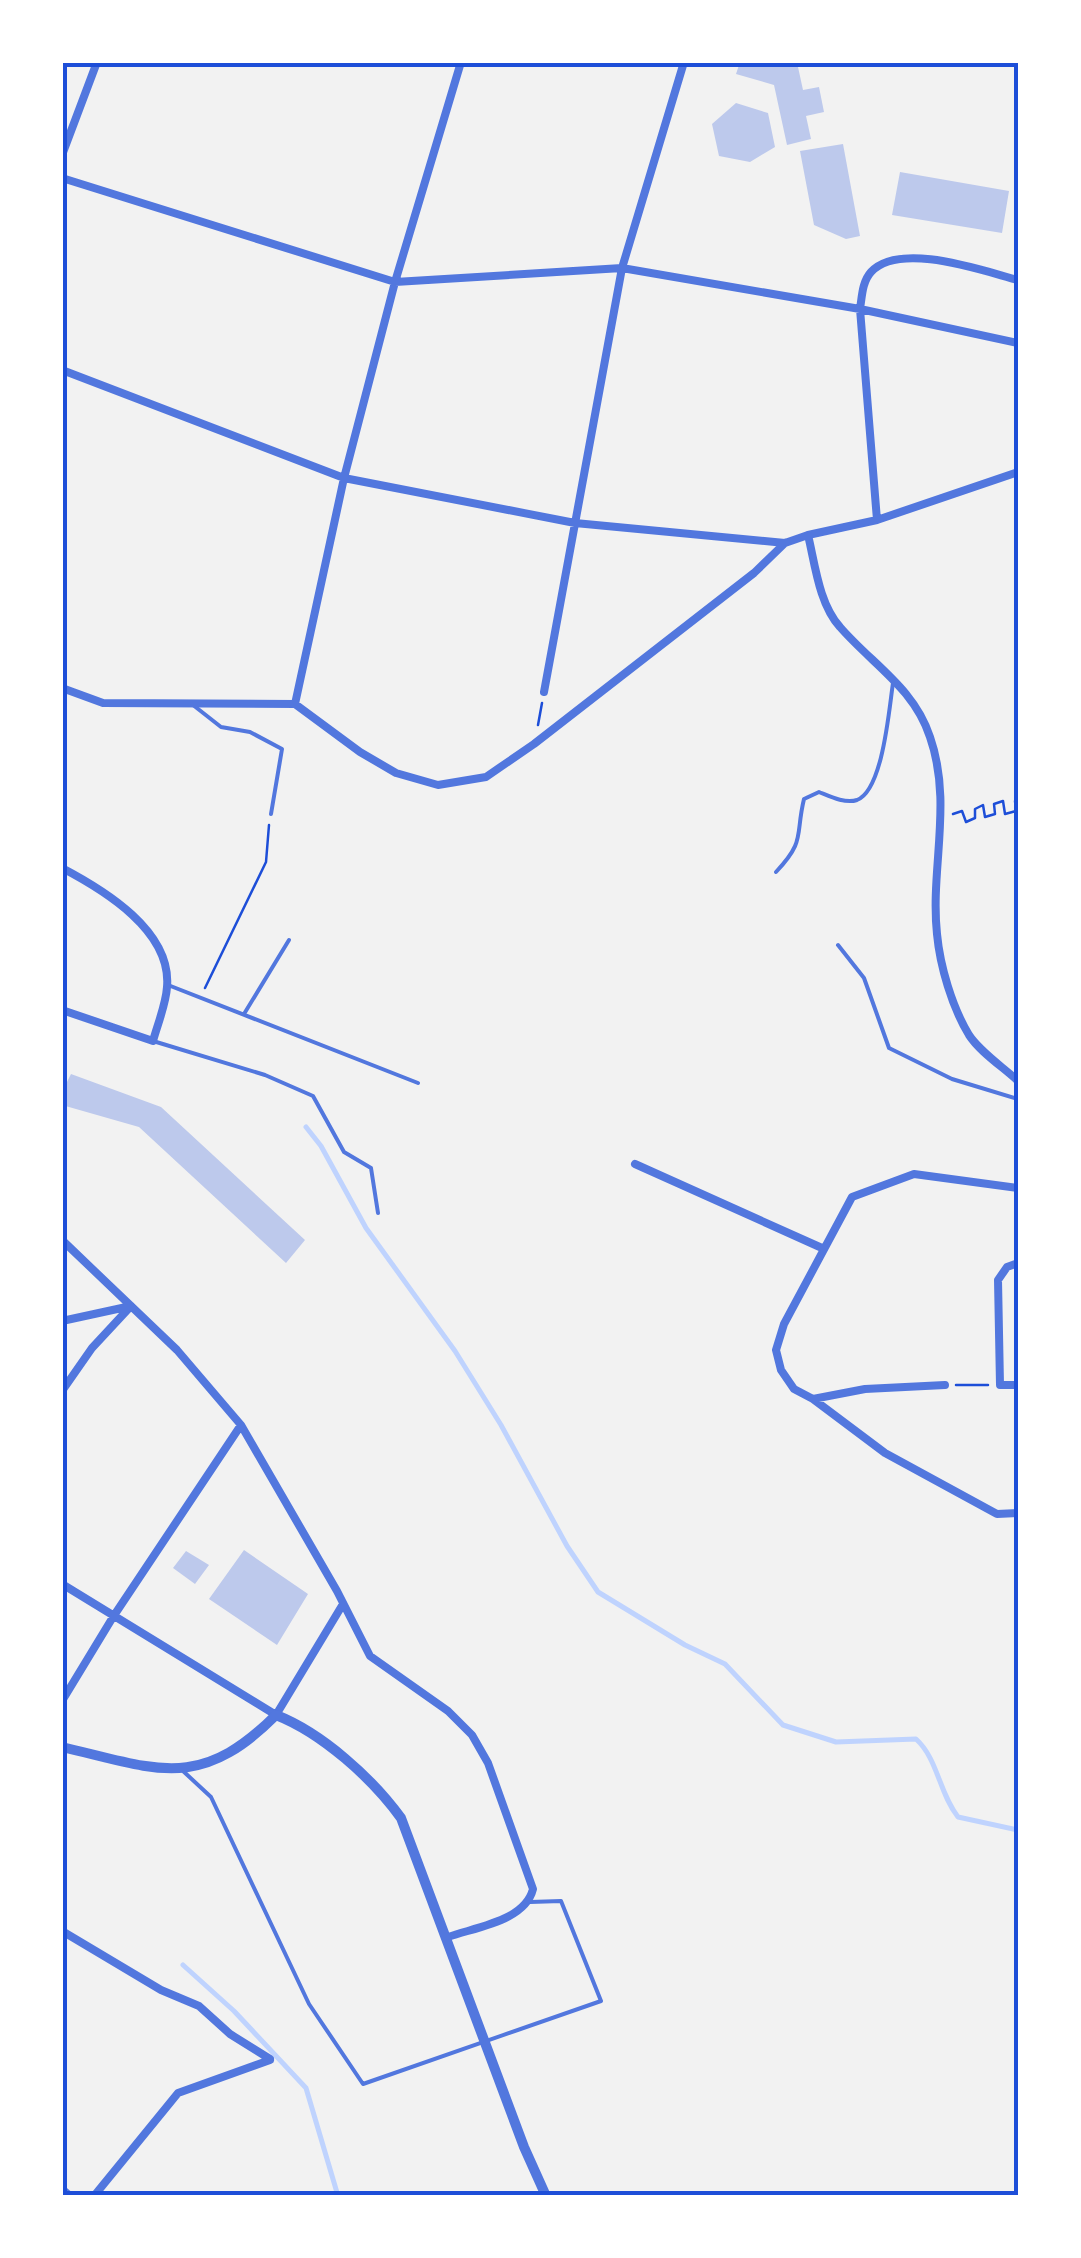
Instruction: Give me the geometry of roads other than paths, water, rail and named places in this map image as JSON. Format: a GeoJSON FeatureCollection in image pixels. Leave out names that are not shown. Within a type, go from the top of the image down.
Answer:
{"type":"FeatureCollection","features":[{"type":"Feature","properties":{"kind":"street"},"geometry":{"type":"LineString","coordinates":[[62,155],[97,62]]}},
{"type":"Feature","properties":{"kind":"street"},"geometry":{"type":"LineString","coordinates":[[295,704],[344,478],[395,282],[461,62]]}},
{"type":"Feature","properties":{"kind":"street"},"geometry":{"type":"LineString","coordinates":[[544,692],[622,268],[684,62]]}},
{"type":"Feature","properties":{"kind":"street"},"geometry":{"type":"LineString","coordinates":[[62,178],[395,282],[622,268],[860,310],[1018,343]]}},
{"type":"Feature","properties":{"kind":"street"},"geometry":{"type":"LineString","coordinates":[[877,520],[860,310],[864,283],[873,269],[887,262],[919,257],[1018,280]]}},
{"type":"Feature","properties":{"kind":"street"},"geometry":{"type":"LineString","coordinates":[[62,370],[344,478],[575,524],[785,543],[877,520],[1018,472]]}},
{"type":"Feature","properties":{"kind":"street"},"geometry":{"type":"LineString","coordinates":[[808,535],[828,608],[839,627],[894,679],[919,710],[929,733],[942,818],[937,934],[956,1008],[970,1038],[1018,1081]]}},
{"type":"Feature","properties":{"kind":"street"},"geometry":{"type":"LineString","coordinates":[[62,688],[103,703],[295,704],[360,752],[396,772],[438,785],[486,777],[754,573],[785,543]]}},
{"type":"Feature","properties":{"kind":"street"},"geometry":{"type":"LineString","coordinates":[[62,868],[108,894],[136,917],[162,954],[168,985],[154,1041],[62,1010]]}},
{"type":"Feature","properties":{"kind":"street"},"geometry":{"type":"LineString","coordinates":[[636,1164],[822,1248]]}},
{"type":"Feature","properties":{"kind":"street"},"geometry":{"type":"LineString","coordinates":[[1018,1188],[914,1174],[852,1197],[784,1324],[776,1350],[781,1370],[794,1388],[885,1453],[996,1514],[1018,1513]]}},
{"type":"Feature","properties":{"kind":"street"},"geometry":{"type":"LineString","coordinates":[[62,1240],[176,1350],[240,1425],[370,1656],[448,1711],[472,1734],[488,1763],[533,1889],[530,1902],[518,1913],[448,1937]]}},
{"type":"Feature","properties":{"kind":"street"},"geometry":{"type":"LineString","coordinates":[[1018,1264],[1007,1267],[998,1280],[1000,1385],[1018,1385]]}},
{"type":"Feature","properties":{"kind":"street"},"geometry":{"type":"LineString","coordinates":[[62,1321],[131,1306]]}},
{"type":"Feature","properties":{"kind":"street"},"geometry":{"type":"LineString","coordinates":[[62,1391],[92,1348],[131,1306]]}},
{"type":"Feature","properties":{"kind":"street"},"geometry":{"type":"LineString","coordinates":[[813,1399],[881,1387],[945,1385]]}},
{"type":"Feature","properties":{"kind":"street"},"geometry":{"type":"LineString","coordinates":[[62,1701],[240,1425]]}},
{"type":"Feature","properties":{"kind":"street"},"geometry":{"type":"LineString","coordinates":[[62,1584],[276,1714],[296,1722],[378,1786],[401,1818],[546,2196]]}},
{"type":"Feature","properties":{"kind":"street"},"geometry":{"type":"LineString","coordinates":[[62,1747],[158,1769],[198,1767],[234,1750],[276,1714],[343,1604]]}},
{"type":"Feature","properties":{"kind":"street"},"geometry":{"type":"LineString","coordinates":[[62,1931],[161,1990],[199,2006],[230,2034],[270,2060],[178,2092],[94,2196]]}},
{"type":"Feature","properties":{"kind":"street"},"geometry":{"type":"LineString","coordinates":[[62,2189],[70,2196]]}},
{"type":"Feature","properties":{"kind":"lane"},"geometry":{"type":"LineString","coordinates":[[776,872],[790,857],[800,836],[804,799],[818,792],[850,802],[860,799],[871,787],[880,762],[894,679]]}},
{"type":"Feature","properties":{"kind":"lane"},"geometry":{"type":"LineString","coordinates":[[193,704],[221,727],[250,732],[282,749],[270,814]]}},
{"type":"Feature","properties":{"kind":"lane"},"geometry":{"type":"LineString","coordinates":[[244,1014],[290,940]]}},
{"type":"Feature","properties":{"kind":"lane"},"geometry":{"type":"LineString","coordinates":[[838,945],[864,978],[889,1048],[952,1079],[1018,1099]]}},
{"type":"Feature","properties":{"kind":"lane"},"geometry":{"type":"LineString","coordinates":[[168,985],[418,1083]]}},
{"type":"Feature","properties":{"kind":"lane"},"geometry":{"type":"LineString","coordinates":[[154,1041],[266,1075],[313,1096],[344,1152],[371,1168],[378,1213]]}},
{"type":"Feature","properties":{"kind":"lane"},"geometry":{"type":"LineString","coordinates":[[179,1768],[210,1797],[309,2004],[363,2084],[601,2001],[560,1901],[530,1902]]}},
{"type":"Feature","properties":{"kind":"waterway"},"geometry":{"type":"LineString","coordinates":[[306,1127],[321,1146],[366,1228],[455,1351],[501,1425],[567,1546],[598,1592],[685,1645],[725,1664],[783,1725],[836,1742],[916,1739],[929,1756],[958,1817],[1018,1830]]}},
{"type":"Feature","properties":{"kind":"waterway"},"geometry":{"type":"LineString","coordinates":[[183,1965],[234,2011],[306,2088],[338,2196]]}}]}
